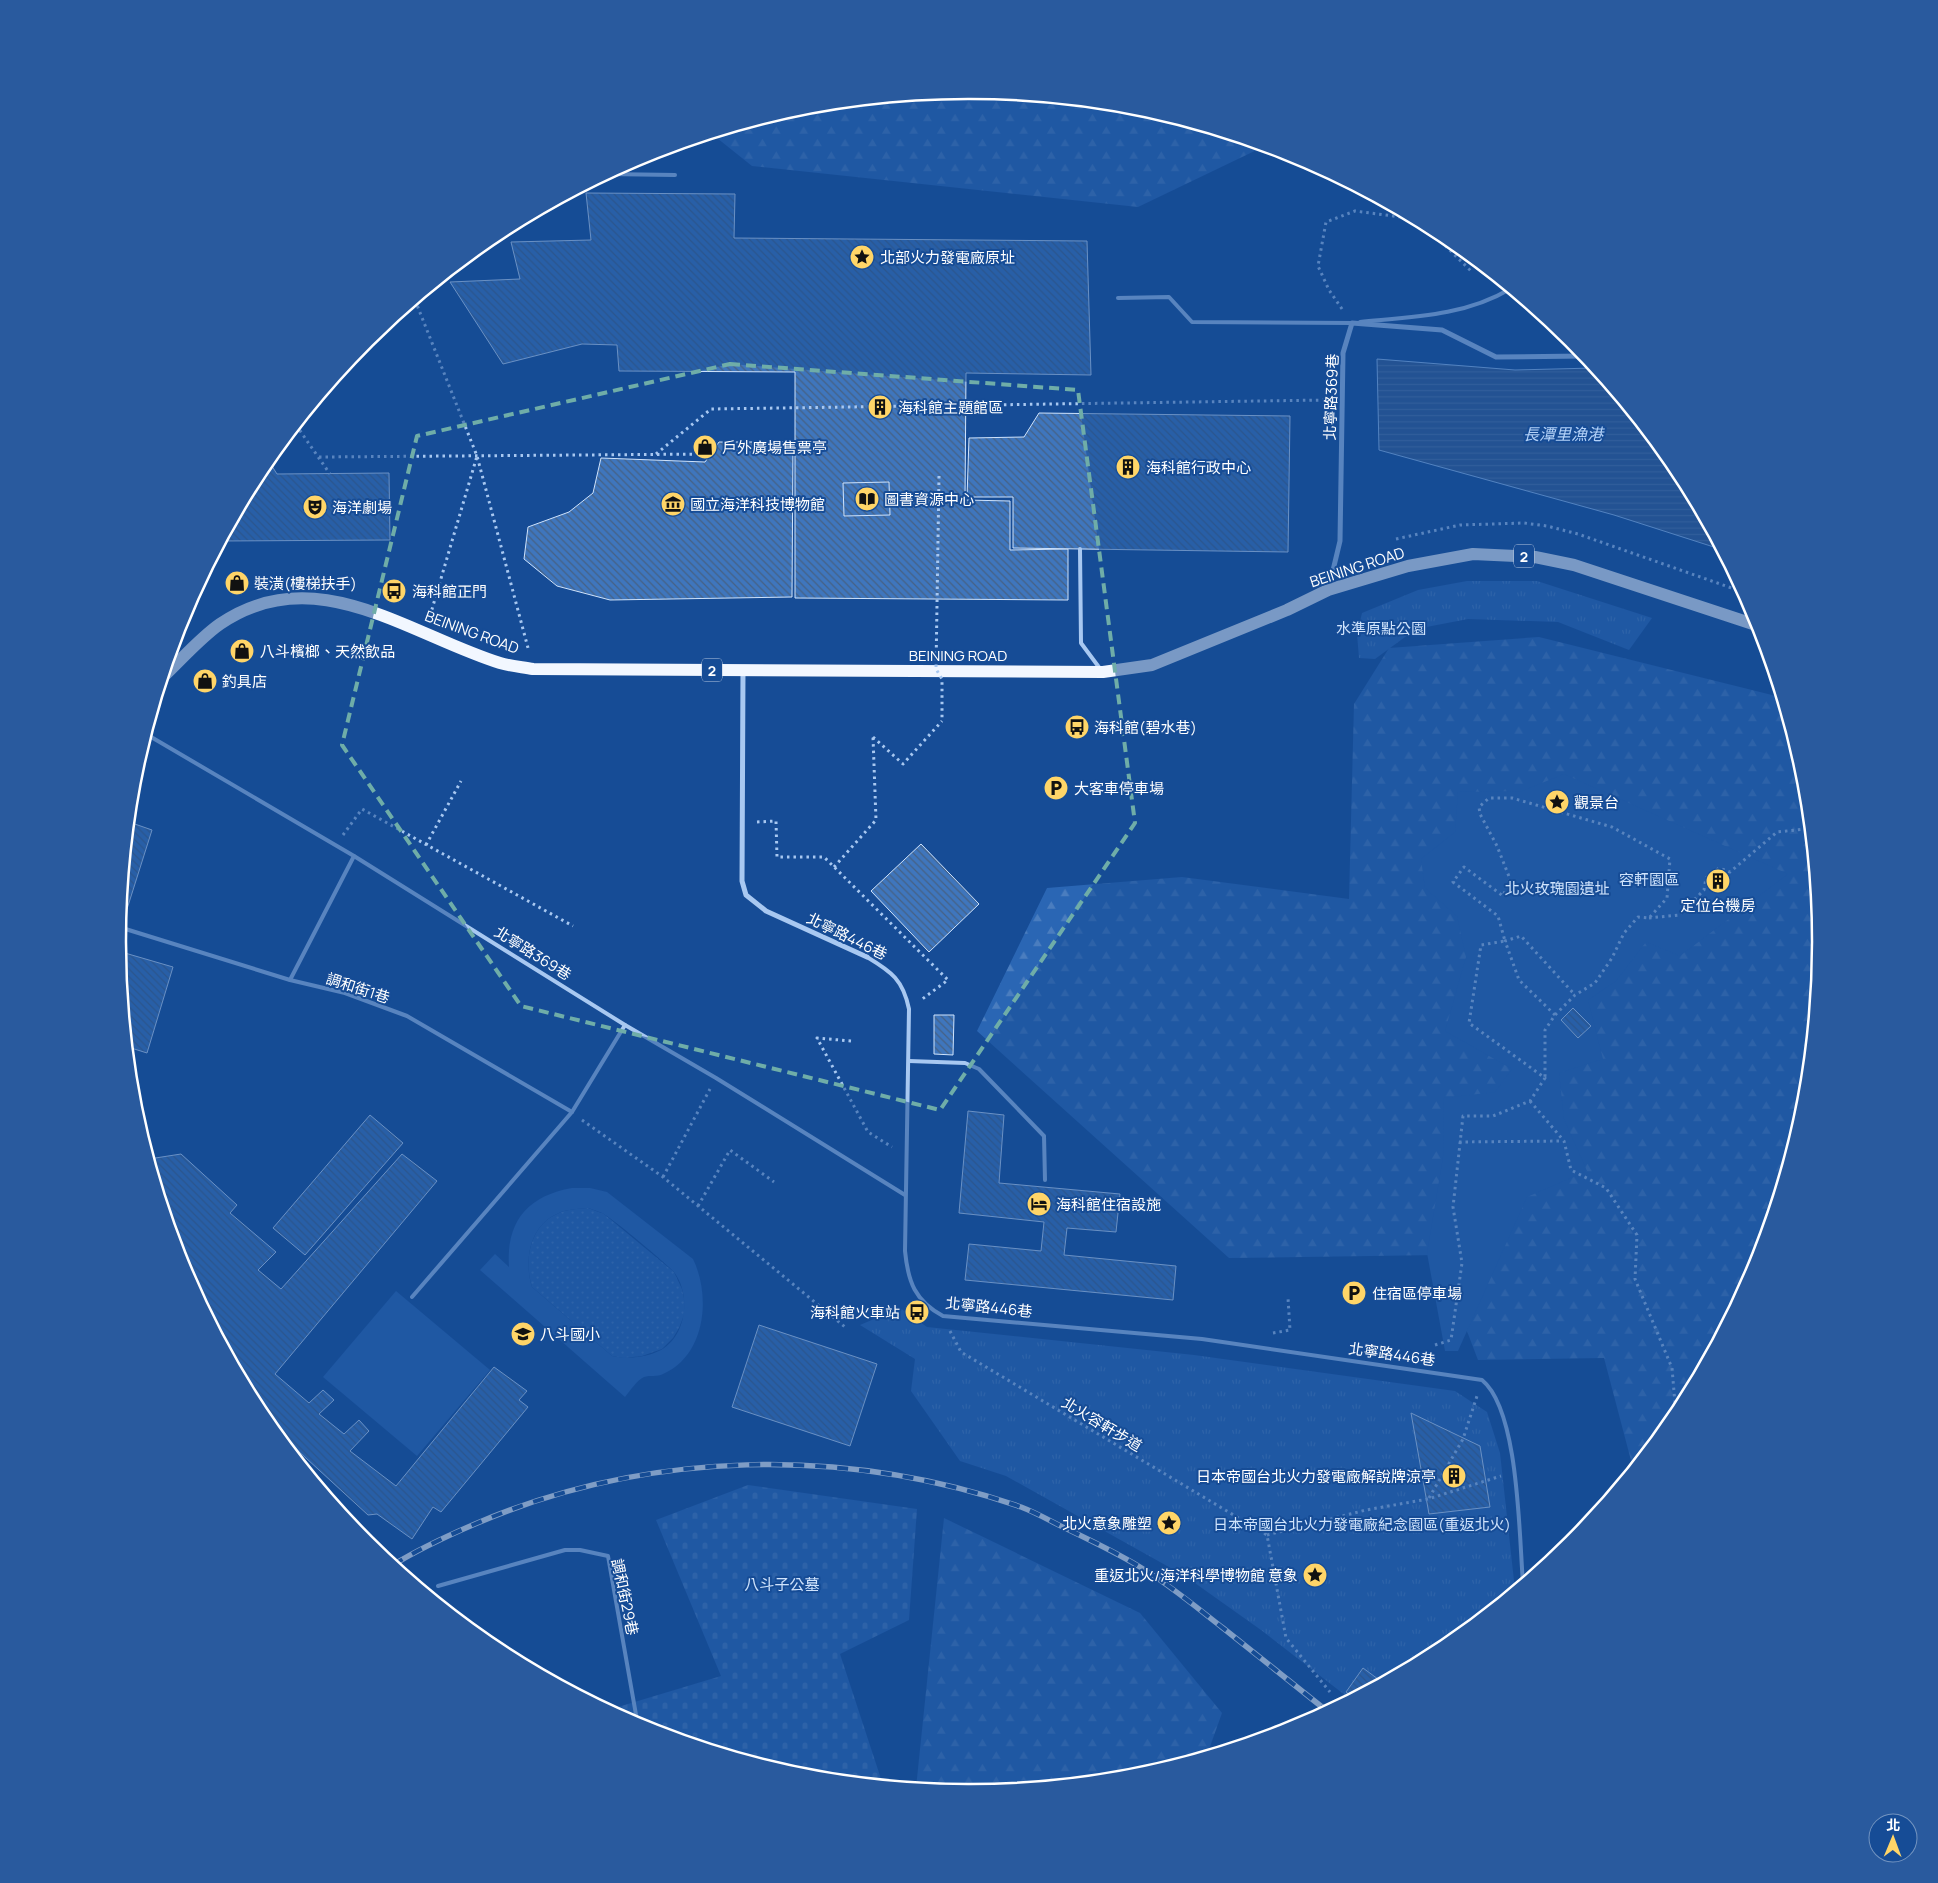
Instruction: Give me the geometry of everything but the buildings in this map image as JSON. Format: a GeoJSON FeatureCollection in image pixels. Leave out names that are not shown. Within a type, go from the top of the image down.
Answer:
{"type":"FeatureCollection","features":[{"type":"Feature","properties":{"kind":"main road","name":"BEINING ROAD"},"geometry":{"type":"LineString","coordinates":[[172,669],[219,625],[257,606],[288,599],[318,598],[361,607],[501,663],[533,670],[1103,672],[1152,664],[1288,610],[1328,590],[1408,566],[1473,554],[1535,557],[1574,565],[1749,623]]}},
{"type":"Feature","properties":{"kind":"street"},"geometry":{"type":"LineString","coordinates":[[1352,323],[1442,330],[1496,357],[1575,356]]}},
{"type":"Feature","properties":{"kind":"street","name":"北寧路369巷"},"geometry":{"type":"LineString","coordinates":[[1328,590],[1340,541],[1344,400],[1343,353],[1352,323]]}},
{"type":"Feature","properties":{"kind":"street","name":"北寧路446巷"},"geometry":{"type":"LineString","coordinates":[[743,670],[742,881],[746,894],[756,906],[867,957]]}},
{"type":"Feature","properties":{"kind":"lane"},"geometry":{"type":"LineString","coordinates":[[622,174],[675,175]]}},
{"type":"Feature","properties":{"kind":"lane"},"geometry":{"type":"LineString","coordinates":[[1118,298],[1169,297],[1192,322],[1352,323],[1441,313],[1479,304],[1505,292]]}},
{"type":"Feature","properties":{"kind":"lane"},"geometry":{"type":"LineString","coordinates":[[1080,549],[1081,644],[1103,672]]}},
{"type":"Feature","properties":{"kind":"lane","name":"北寧路369巷"},"geometry":{"type":"LineString","coordinates":[[152,737],[336,845],[625,1025],[716,1078],[905,1195]]}},
{"type":"Feature","properties":{"kind":"lane"},"geometry":{"type":"LineString","coordinates":[[290,980],[354,856]]}},
{"type":"Feature","properties":{"kind":"lane","name":"調和街1巷"},"geometry":{"type":"LineString","coordinates":[[126,929],[290,980],[345,994],[408,1016],[572,1112]]}},
{"type":"Feature","properties":{"kind":"lane","name":"北寧路446巷"},"geometry":{"type":"LineString","coordinates":[[867,957],[897,978],[905,992],[909,1010],[905,1252],[910,1282],[917,1296],[929,1309],[943,1316],[1202,1339],[1482,1380]]}},
{"type":"Feature","properties":{"kind":"lane"},"geometry":{"type":"LineString","coordinates":[[412,1297],[572,1112],[625,1025]]}},
{"type":"Feature","properties":{"kind":"lane"},"geometry":{"type":"LineString","coordinates":[[909,1061],[965,1063],[986,1075],[1044,1136],[1045,1180]]}},
{"type":"Feature","properties":{"kind":"lane"},"geometry":{"type":"LineString","coordinates":[[1482,1380],[1491,1388],[1507,1424],[1514,1473],[1523,1577]]}},
{"type":"Feature","properties":{"kind":"lane","name":"調和街29巷"},"geometry":{"type":"LineString","coordinates":[[438,1586],[565,1550],[580,1550],[608,1556],[636,1715]]}},
{"type":"Feature","properties":{"kind":"path"},"geometry":{"type":"LineString","coordinates":[[1352,323],[1329,290],[1318,266],[1326,222],[1356,210],[1398,217]]}},
{"type":"Feature","properties":{"kind":"path"},"geometry":{"type":"LineString","coordinates":[[1449,250],[1472,272]]}},
{"type":"Feature","properties":{"kind":"path"},"geometry":{"type":"LineString","coordinates":[[417,305],[477,456],[533,670]]}},
{"type":"Feature","properties":{"kind":"path"},"geometry":{"type":"LineString","coordinates":[[656,454],[711,409],[1344,400]]}},
{"type":"Feature","properties":{"kind":"path"},"geometry":{"type":"LineString","coordinates":[[299,429],[330,474]]}},
{"type":"Feature","properties":{"kind":"path"},"geometry":{"type":"LineString","coordinates":[[318,457],[711,454]]}},
{"type":"Feature","properties":{"kind":"path"},"geometry":{"type":"LineString","coordinates":[[426,633],[477,456]]}},
{"type":"Feature","properties":{"kind":"path"},"geometry":{"type":"LineString","coordinates":[[834,867],[876,820],[873,738],[903,764],[942,721],[942,679],[936,670],[939,476]]}},
{"type":"Feature","properties":{"kind":"path"},"geometry":{"type":"LineString","coordinates":[[426,845],[461,781]]}},
{"type":"Feature","properties":{"kind":"path"},"geometry":{"type":"LineString","coordinates":[[1555,1015],[1519,980],[1498,916],[1453,882],[1464,867],[1503,896],[1510,879],[1497,846],[1480,814],[1480,807],[1490,798],[1512,798],[1612,827],[1665,855],[1670,859],[1667,898],[1648,918]]}},
{"type":"Feature","properties":{"kind":"path"},"geometry":{"type":"LineString","coordinates":[[336,845],[362,809],[573,926]]}},
{"type":"Feature","properties":{"kind":"path"},"geometry":{"type":"LineString","coordinates":[[742,824],[776,821],[777,857],[824,857],[948,980],[909,1010]]}},
{"type":"Feature","properties":{"kind":"path"},"geometry":{"type":"LineString","coordinates":[[1435,1345],[1451,1340],[1462,1263],[1453,1207],[1463,1116],[1493,1116],[1530,1101],[1545,1078],[1545,1030],[1555,1015],[1575,995],[1595,983],[1612,958],[1624,933],[1638,917],[1679,915],[1704,890],[1706,878],[1720,868],[1730,872],[1777,832],[1805,829]]}},
{"type":"Feature","properties":{"kind":"path"},"geometry":{"type":"LineString","coordinates":[[1545,1078],[1469,1023],[1481,945],[1520,936],[1575,995]]}},
{"type":"Feature","properties":{"kind":"path"},"geometry":{"type":"LineString","coordinates":[[851,1041],[817,1038],[868,1132],[906,1155]]}},
{"type":"Feature","properties":{"kind":"path"},"geometry":{"type":"LineString","coordinates":[[663,1177],[716,1078]]}},
{"type":"Feature","properties":{"kind":"path"},"geometry":{"type":"LineString","coordinates":[[1530,1101],[1564,1141],[1571,1170],[1606,1188],[1637,1235],[1635,1280],[1672,1368],[1675,1402]]}},
{"type":"Feature","properties":{"kind":"path"},"geometry":{"type":"LineString","coordinates":[[572,1112],[663,1177],[844,1326]]}},
{"type":"Feature","properties":{"kind":"path"},"geometry":{"type":"LineString","coordinates":[[1459,1142],[1564,1141]]}},
{"type":"Feature","properties":{"kind":"path"},"geometry":{"type":"LineString","coordinates":[[698,1206],[730,1150],[774,1182]]}},
{"type":"Feature","properties":{"kind":"path"},"geometry":{"type":"LineString","coordinates":[[1264,1335],[1290,1330],[1288,1298]]}},
{"type":"Feature","properties":{"kind":"path","name":"北火容軒步道"},"geometry":{"type":"LineString","coordinates":[[943,1316],[961,1352],[1267,1535]]}},
{"type":"Feature","properties":{"kind":"path"},"geometry":{"type":"LineString","coordinates":[[1428,1499],[1463,1439],[1482,1380]]}},
{"type":"Feature","properties":{"kind":"path"},"geometry":{"type":"LineString","coordinates":[[1330,1692],[1286,1638],[1267,1535],[1366,1510],[1428,1499],[1514,1473]]}},
{"type":"Feature","properties":{"kind":"highlighted area"},"geometry":{"type":"Polygon","coordinates":[[[730,364],[1078,390],[1135,823],[940,1110],[521,1006],[342,745],[417,436],[730,364]]]}},
{"type":"Feature","properties":{"kind":"green space"},"geometry":{"type":"Polygon","coordinates":[[[969,99],[1079,106],[1133,115],[1187,127],[1257,150],[1138,207],[752,166],[716,137],[751,127],[805,115],[859,106],[969,99]]]}},
{"type":"Feature","properties":{"kind":"green space","name":"水準原點公園"},"geometry":{"type":"Polygon","coordinates":[[[1467,581],[1537,581],[1652,618],[1629,650],[1558,622],[1468,619],[1416,629],[1375,659],[1359,658],[1357,634],[1362,613],[1418,590],[1467,581]]]}},
{"type":"Feature","properties":{"kind":"green space","name":"容軒園區"},"geometry":{"type":"Polygon","coordinates":[[[1539,637],[1775,696],[1783,723],[1796,777],[1805,831],[1810,886],[1812,942],[1805,1052],[1796,1106],[1783,1160],[1767,1212],[1748,1264],[1725,1314],[1699,1363],[1670,1410],[1632,1463],[1604,1358],[1478,1360],[1438,1255],[1229,1258],[977,1031],[1047,888],[1182,877],[1349,899],[1354,704],[1389,648],[1539,637]]]}},
{"type":"Feature","properties":{"kind":"green space","name":"北火玫瑰園遺址"},"geometry":{"type":"Polygon","coordinates":[[[1564,774],[1788,874],[1680,956],[1646,942],[1616,981],[1588,1000],[1603,1059],[1559,1073],[1564,1119],[1587,1171],[1527,1197],[1458,1351],[1445,1351],[1427,1253],[1443,1157],[1444,1098],[1495,1092],[1512,1069],[1445,1031],[1466,957],[1457,916],[1425,888],[1421,859],[1455,832],[1458,792],[1522,791],[1564,774]]]}},
{"type":"Feature","properties":{"kind":"green space"},"geometry":{"type":"Polygon","coordinates":[[[572,1188],[590,1188],[607,1192],[693,1259],[699,1274],[703,1307],[701,1323],[696,1339],[688,1353],[677,1365],[663,1374],[641,1378],[625,1397],[480,1270],[495,1254],[509,1267],[511,1237],[516,1224],[532,1205],[543,1197],[572,1188]],[[588,1208],[561,1212],[540,1227],[531,1246],[529,1256],[532,1287],[612,1356],[637,1357],[661,1350],[676,1335],[684,1314],[683,1291],[679,1281],[669,1267],[627,1231],[602,1213],[588,1208]]]}},
{"type":"Feature","properties":{"kind":"green space"},"geometry":{"type":"Polygon","coordinates":[[[588,1208],[604,1214],[674,1272],[682,1289],[685,1303],[684,1315],[673,1338],[662,1349],[642,1356],[624,1358],[612,1356],[532,1287],[529,1256],[531,1246],[540,1227],[560,1212],[588,1208]]]}},
{"type":"Feature","properties":{"kind":"green space"},"geometry":{"type":"Polygon","coordinates":[[[396,1291],[490,1370],[417,1456],[323,1377],[396,1291]]]}},
{"type":"Feature","properties":{"kind":"green space","name":"日本帝國台北火力發電廠紀念園區(重返北火)"},"geometry":{"type":"Polygon","coordinates":[[[900,1308],[927,1327],[1194,1355],[1455,1391],[1487,1412],[1500,1453],[1514,1584],[1482,1610],[1437,1642],[1345,1695],[1261,1630],[1185,1576],[1006,1476],[960,1461],[911,1391],[915,1359],[860,1325],[900,1308]]]}},
{"type":"Feature","properties":{"kind":"green space","name":"八斗子公墓"},"geometry":{"type":"Polygon","coordinates":[[[748,1485],[917,1509],[909,1620],[840,1654],[881,1779],[805,1768],[751,1756],[698,1740],[616,1706],[618,1707],[721,1676],[656,1520],[748,1485]]]}},
{"type":"Feature","properties":{"kind":"green space"},"geometry":{"type":"Polygon","coordinates":[[[944,1518],[1140,1613],[1222,1713],[1209,1749],[1187,1756],[1079,1777],[969,1784],[917,1782],[944,1518]]]}},
{"type":"Feature","properties":{"kind":"water","name":"長潭里漁港"},"geometry":{"type":"Polygon","coordinates":[[[1377,359],[1515,370],[1586,368],[1638,428],[1670,473],[1713,547],[1614,515],[1379,450],[1377,359]]]}},
{"type":"Feature","properties":{"kind":"railway"},"geometry":{"type":"LineString","coordinates":[[399,1562],[433,1543],[475,1524],[541,1500],[608,1482],[677,1470],[746,1465],[816,1466],[886,1474],[954,1487],[1021,1507],[1113,1552],[1140,1567],[1172,1589],[1321,1706]]}},
{"type":"Feature","properties":{"kind":"place","name":"北部火力發電廠原址"},"geometry":{"type":"Point","coordinates":[862,257]}},
{"type":"Feature","properties":{"kind":"place","name":"海科館主題館區"},"geometry":{"type":"Point","coordinates":[880,407]}},
{"type":"Feature","properties":{"kind":"place","name":"戶外廣場售票亭"},"geometry":{"type":"Point","coordinates":[705,447]}},
{"type":"Feature","properties":{"kind":"place","name":"海科館行政中心"},"geometry":{"type":"Point","coordinates":[1128,467]}},
{"type":"Feature","properties":{"kind":"place","name":"圖書資源中心"},"geometry":{"type":"Point","coordinates":[867,499]}},
{"type":"Feature","properties":{"kind":"place","name":"國立海洋科技博物館"},"geometry":{"type":"Point","coordinates":[673,504]}},
{"type":"Feature","properties":{"kind":"place","name":"海洋劇場"},"geometry":{"type":"Point","coordinates":[315,507]}},
{"type":"Feature","properties":{"kind":"place","name":"裝潢(樓梯扶手)"},"geometry":{"type":"Point","coordinates":[237,583]}},
{"type":"Feature","properties":{"kind":"place","name":"海科館正門"},"geometry":{"type":"Point","coordinates":[394,591]}},
{"type":"Feature","properties":{"kind":"place","name":"八斗檳榔、天然飲品"},"geometry":{"type":"Point","coordinates":[242,651]}},
{"type":"Feature","properties":{"kind":"place","name":"釣具店"},"geometry":{"type":"Point","coordinates":[205,681]}},
{"type":"Feature","properties":{"kind":"place","name":"海科館(碧水巷)"},"geometry":{"type":"Point","coordinates":[1077,727]}},
{"type":"Feature","properties":{"kind":"place","name":"大客車停車場"},"geometry":{"type":"Point","coordinates":[1056,788]}},
{"type":"Feature","properties":{"kind":"place","name":"觀景台"},"geometry":{"type":"Point","coordinates":[1557,802]}},
{"type":"Feature","properties":{"kind":"place","name":"定位台機房"},"geometry":{"type":"Point","coordinates":[1718,881]}},
{"type":"Feature","properties":{"kind":"place","name":"海科館住宿設施"},"geometry":{"type":"Point","coordinates":[1039,1204]}},
{"type":"Feature","properties":{"kind":"place","name":"住宿區停車場"},"geometry":{"type":"Point","coordinates":[1354,1293]}},
{"type":"Feature","properties":{"kind":"place","name":"海科館火車站"},"geometry":{"type":"Point","coordinates":[917,1312]}},
{"type":"Feature","properties":{"kind":"place","name":"八斗國小"},"geometry":{"type":"Point","coordinates":[523,1334]}},
{"type":"Feature","properties":{"kind":"place","name":"日本帝國台北火力發電廠解說牌涼亭"},"geometry":{"type":"Point","coordinates":[1454,1476]}},
{"type":"Feature","properties":{"kind":"place","name":"北火意象雕塑"},"geometry":{"type":"Point","coordinates":[1169,1523]}},
{"type":"Feature","properties":{"kind":"place","name":"重返北火/海洋科學博物館 意象"},"geometry":{"type":"Point","coordinates":[1315,1575]}}]}
